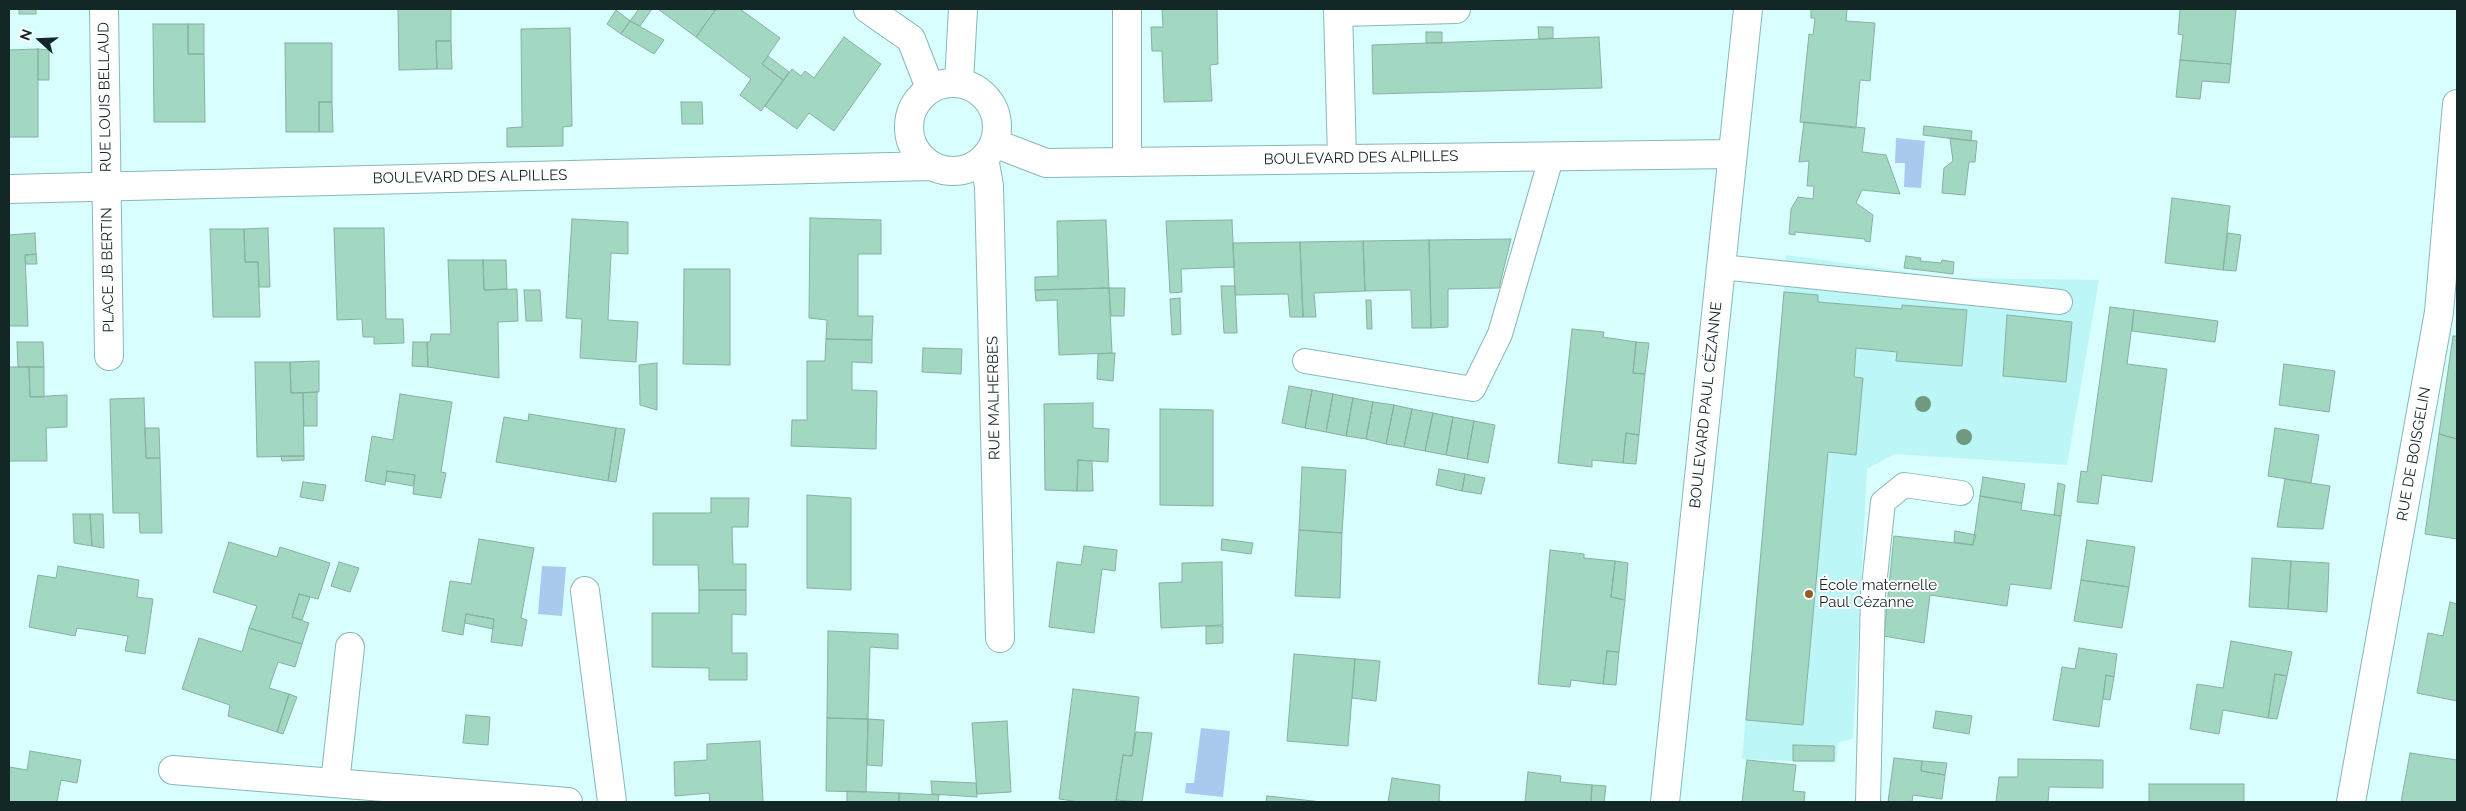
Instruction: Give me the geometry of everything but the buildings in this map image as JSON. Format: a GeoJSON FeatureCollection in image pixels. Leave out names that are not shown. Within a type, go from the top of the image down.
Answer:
{"type":"FeatureCollection","features":[{"type":"Feature","properties":{"kind":"street","name":"RUE LOUIS BELLAUD"},"geometry":{"type":"LineString","coordinates":[[104,9],[106,185]]}},
{"type":"Feature","properties":{"kind":"street"},"geometry":{"type":"LineString","coordinates":[[868,9],[911,39],[930,88]]}},
{"type":"Feature","properties":{"kind":"street"},"geometry":{"type":"LineString","coordinates":[[959,82],[963,9]]}},
{"type":"Feature","properties":{"kind":"street"},"geometry":{"type":"LineString","coordinates":[[1127,9],[1128,161]]}},
{"type":"Feature","properties":{"kind":"street"},"geometry":{"type":"LineString","coordinates":[[1342,158],[1338,10],[1456,9]]}},
{"type":"Feature","properties":{"kind":"street","name":"BOULEVARD PAUL CÉZANNE"},"geometry":{"type":"LineString","coordinates":[[1665,802],[1748,9]]}},
{"type":"Feature","properties":{"kind":"street"},"geometry":{"type":"LineString","coordinates":[[944,82],[959,82],[974,87],[988,98],[995,112],[998,127],[989,150],[972,167],[958,171],[942,170],[931,166],[919,156],[911,143],[908,128],[911,110],[919,97],[930,88],[944,82]]}},
{"type":"Feature","properties":{"kind":"street","name":"RUE DE BOISGELIN"},"geometry":{"type":"LineString","coordinates":[[2351,802],[2439,312],[2455,146],[2457,104]]}},
{"type":"Feature","properties":{"kind":"street","name":"BOULEVARD DES ALPILLES"},"geometry":{"type":"LineString","coordinates":[[989,150],[1046,163],[1732,154]]}},
{"type":"Feature","properties":{"kind":"street","name":"RUE MALHERBES"},"geometry":{"type":"LineString","coordinates":[[989,150],[1000,638]]}},
{"type":"Feature","properties":{"kind":"street","name":"BOULEVARD DES ALPILLES"},"geometry":{"type":"LineString","coordinates":[[9,189],[106,185],[931,166]]}},
{"type":"Feature","properties":{"kind":"street","name":"PLACE JB BERTIN"},"geometry":{"type":"LineString","coordinates":[[106,185],[109,356]]}},
{"type":"Feature","properties":{"kind":"street"},"geometry":{"type":"LineString","coordinates":[[585,591],[612,802]]}},
{"type":"Feature","properties":{"kind":"street"},"geometry":{"type":"LineString","coordinates":[[335,783],[350,647]]}},
{"type":"Feature","properties":{"kind":"street"},"geometry":{"type":"LineString","coordinates":[[173,770],[568,802]]}},
{"type":"Feature","properties":{"kind":"lane"},"geometry":{"type":"LineString","coordinates":[[1305,361],[1473,389],[1500,334],[1552,155]]}},
{"type":"Feature","properties":{"kind":"lane"},"geometry":{"type":"LineString","coordinates":[[1720,267],[2060,302]]}},
{"type":"Feature","properties":{"kind":"lane"},"geometry":{"type":"LineString","coordinates":[[1868,802],[1873,595],[1883,502],[1904,486],[1960,493]]}},
{"type":"Feature","properties":{"kind":"shaded area"},"geometry":{"type":"Polygon","coordinates":[[[1896,138],[1925,141],[1921,188],[1904,187],[1905,163],[1895,163],[1896,138]]]}},
{"type":"Feature","properties":{"kind":"shaded area","name":"École maternelle Paul Cézanne"},"geometry":{"type":"Polygon","coordinates":[[[1786,255],[1950,278],[2099,280],[2067,465],[1894,454],[1867,469],[1853,738],[1838,743],[1836,763],[1742,759],[1786,255]]]}},
{"type":"Feature","properties":{"kind":"shaded area"},"geometry":{"type":"Polygon","coordinates":[[[542,566],[566,567],[562,616],[538,614],[542,566]]]}},
{"type":"Feature","properties":{"kind":"shaded area"},"geometry":{"type":"Polygon","coordinates":[[[1201,728],[1230,731],[1223,797],[1185,793],[1186,783],[1194,783],[1201,728]]]}},
{"type":"Feature","properties":{"kind":"place","name":"École maternelle Paul Cézanne"},"geometry":{"type":"Point","coordinates":[1809,594]}}]}
